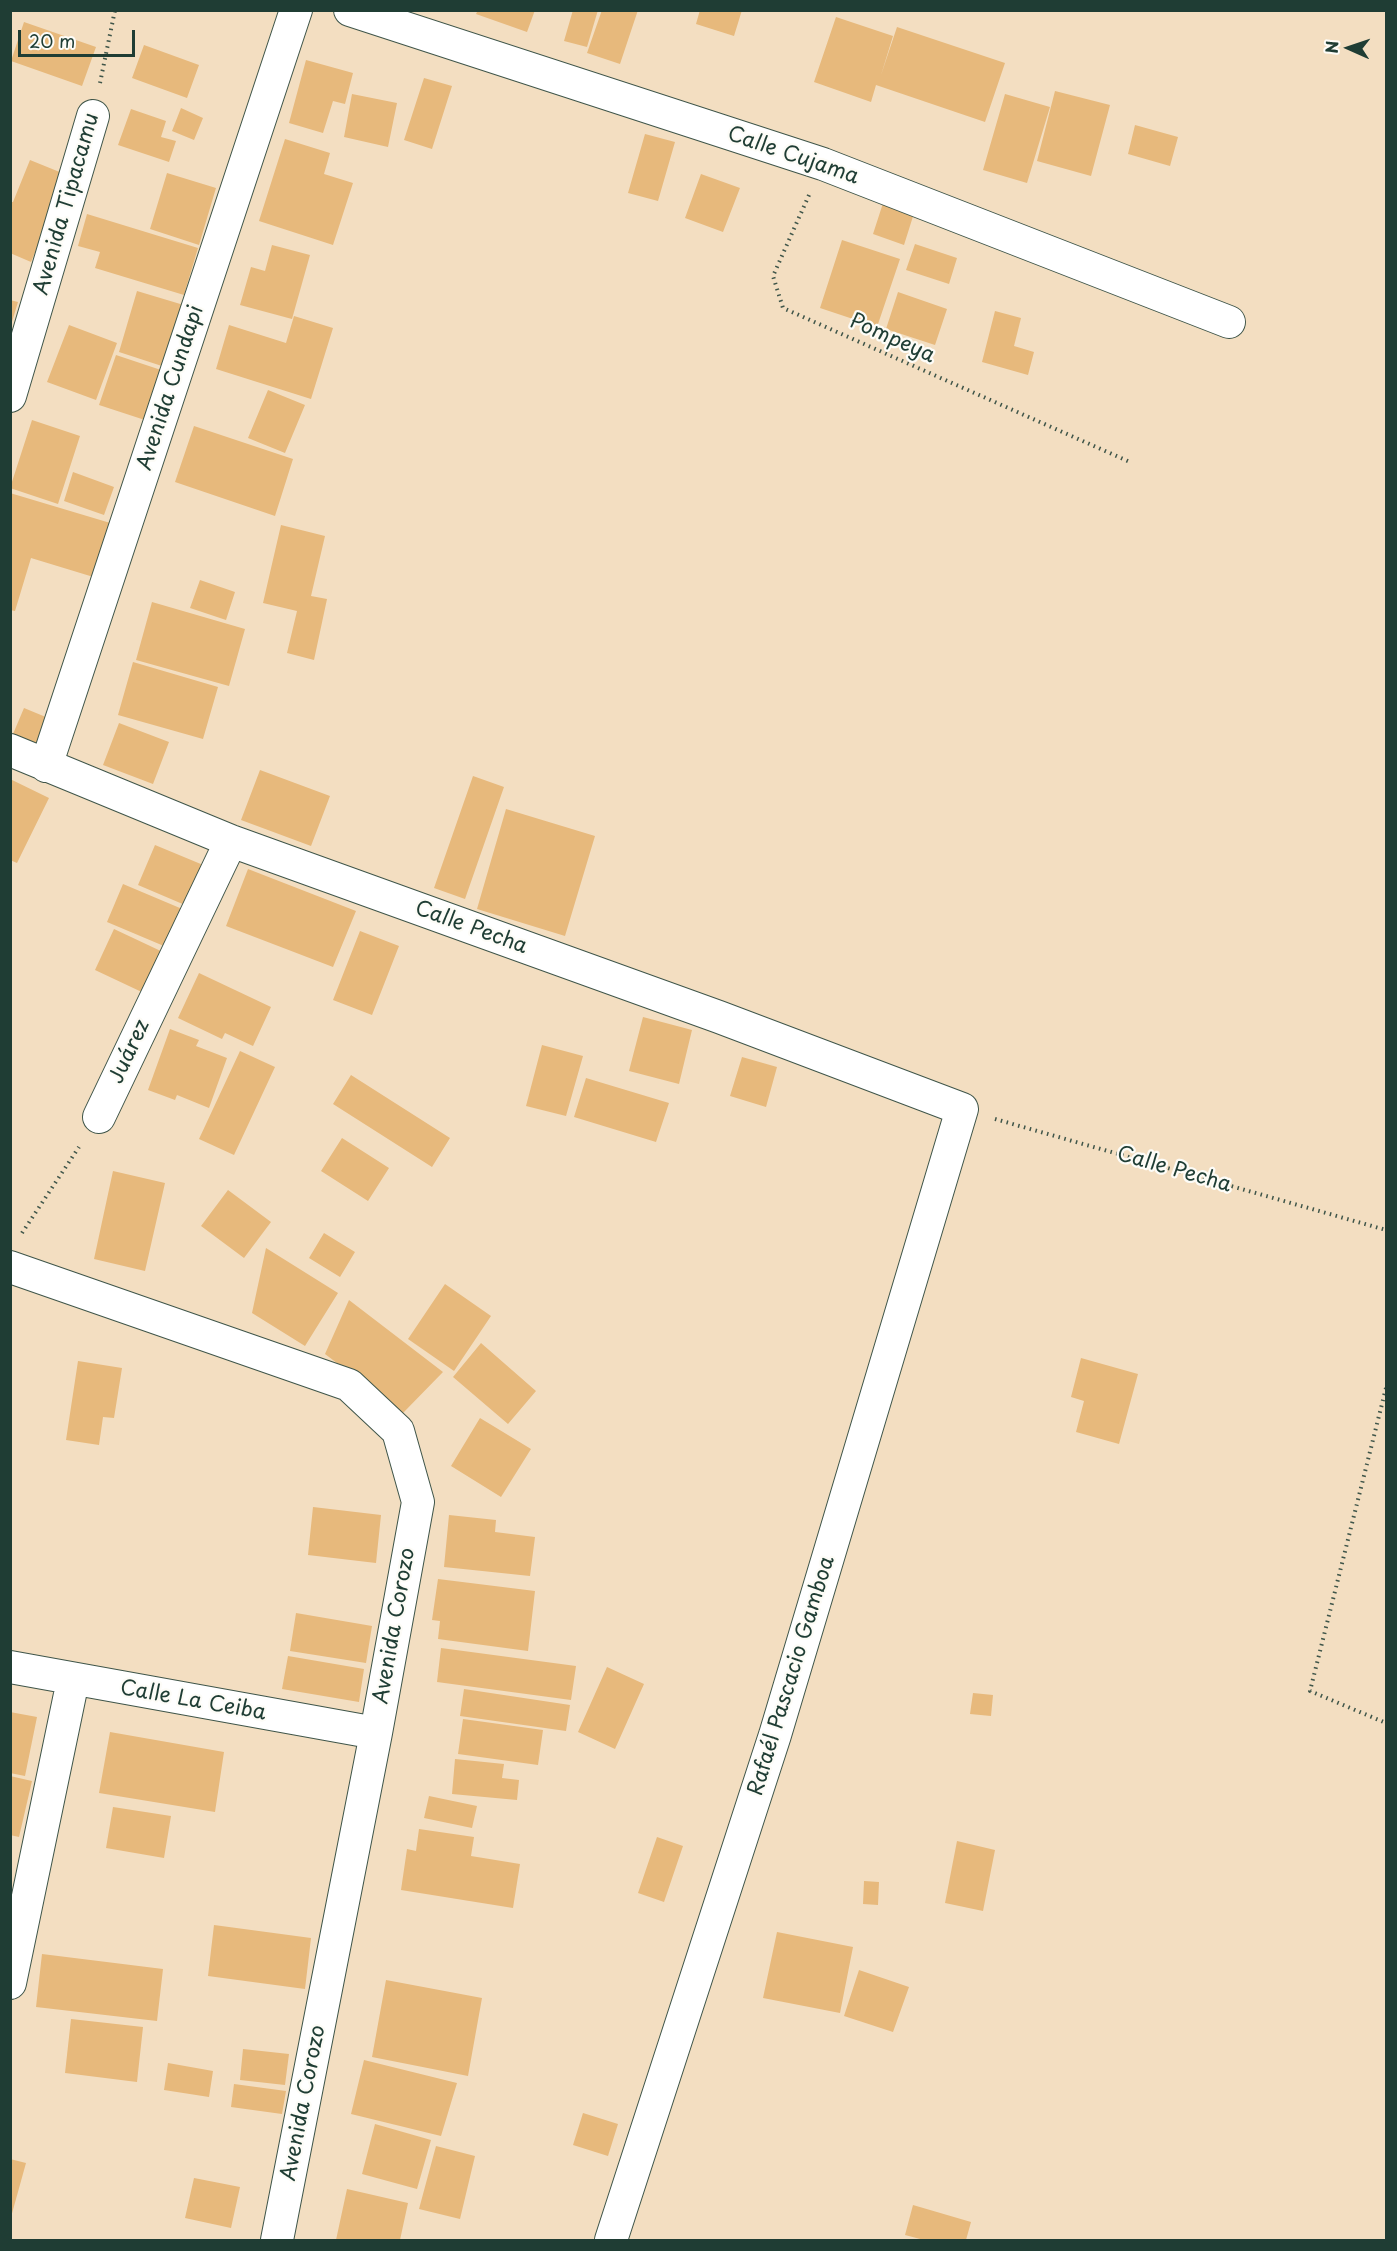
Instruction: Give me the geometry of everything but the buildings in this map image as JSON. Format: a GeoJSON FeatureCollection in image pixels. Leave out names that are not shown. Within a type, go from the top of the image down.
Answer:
{"type":"FeatureCollection","features":[{"type":"Feature","properties":{"kind":"street","name":"Avenida Cundapi"},"geometry":{"type":"LineString","coordinates":[[46,766],[296,10]]}},
{"type":"Feature","properties":{"kind":"street","name":"Calle Cujama"},"geometry":{"type":"LineString","coordinates":[[350,10],[823,164],[1229,322]]}},
{"type":"Feature","properties":{"kind":"street","name":"Avenida Tipacamu"},"geometry":{"type":"LineString","coordinates":[[10,396],[93,116]]}},
{"type":"Feature","properties":{"kind":"street","name":"Calle Pecha"},"geometry":{"type":"LineString","coordinates":[[10,750],[231,841],[719,1017],[948,1104]]}},
{"type":"Feature","properties":{"kind":"street","name":"Juárez"},"geometry":{"type":"LineString","coordinates":[[99,1117],[231,841]]}},
{"type":"Feature","properties":{"kind":"street","name":"Rafaél Pascacio Gamboa"},"geometry":{"type":"LineString","coordinates":[[611,2241],[775,1735],[948,1104]]}},
{"type":"Feature","properties":{"kind":"street","name":"Avenida Corozo"},"geometry":{"type":"LineString","coordinates":[[14,1254],[349,1385],[398,1431],[418,1502],[376,1732],[277,2241]]}},
{"type":"Feature","properties":{"kind":"street","name":"Calle La Ceiba"},"geometry":{"type":"LineString","coordinates":[[10,1667],[376,1732]]}},
{"type":"Feature","properties":{"kind":"street"},"geometry":{"type":"LineString","coordinates":[[10,1983],[73,1680]]}},
{"type":"Feature","properties":{"kind":"path","name":"Avenida Tipacamu"},"geometry":{"type":"LineString","coordinates":[[93,116],[115,10]]}},
{"type":"Feature","properties":{"kind":"path","name":"Pompeya"},"geometry":{"type":"LineString","coordinates":[[823,164],[773,276],[783,308],[1130,462]]}},
{"type":"Feature","properties":{"kind":"path","name":"Calle Pecha"},"geometry":{"type":"LineString","coordinates":[[948,1104],[1386,1230]]}},
{"type":"Feature","properties":{"kind":"path"},"geometry":{"type":"LineString","coordinates":[[14,1254],[99,1117]]}},
{"type":"Feature","properties":{"kind":"path"},"geometry":{"type":"LineString","coordinates":[[1386,1388],[1310,1691],[1386,1724]]}}]}
